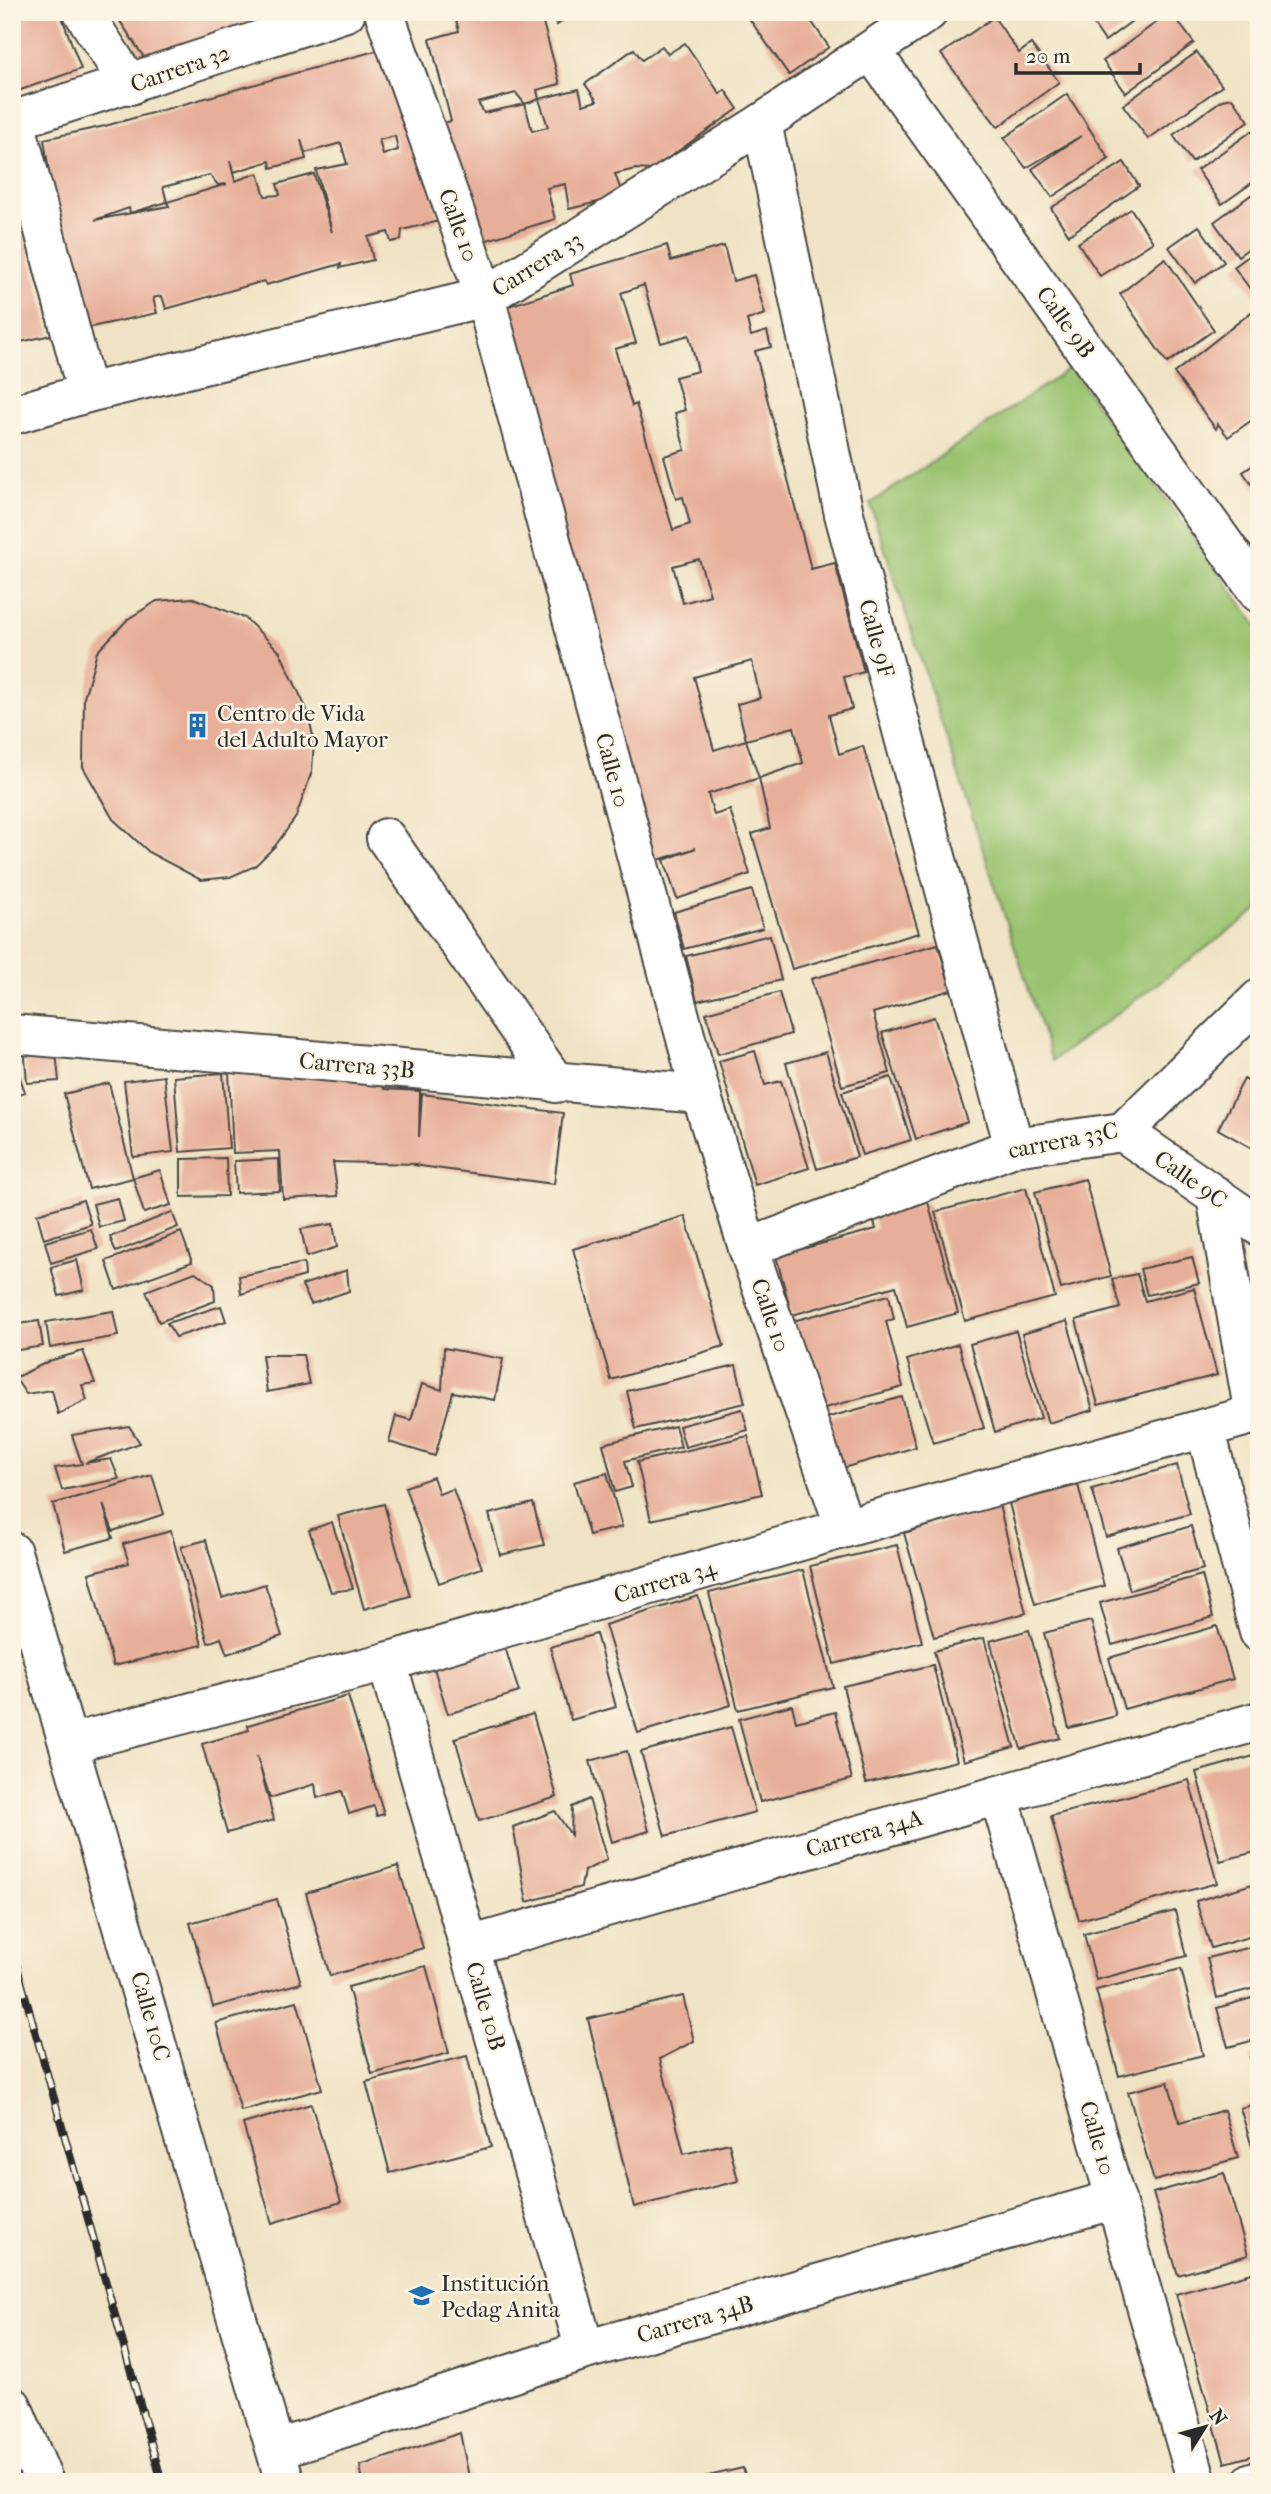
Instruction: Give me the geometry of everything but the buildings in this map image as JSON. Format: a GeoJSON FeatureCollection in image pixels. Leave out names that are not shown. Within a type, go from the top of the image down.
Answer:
{"type":"FeatureCollection","features":[{"type":"Feature","properties":{"kind":"street"},"geometry":{"type":"LineString","coordinates":[[83,12],[130,85]]}},
{"type":"Feature","properties":{"kind":"street","name":"Carrera 32"},"geometry":{"type":"LineString","coordinates":[[13,121],[130,85],[346,12]]}},
{"type":"Feature","properties":{"kind":"street","name":"Calle 10"},"geometry":{"type":"LineString","coordinates":[[384,12],[485,297],[701,1094],[748,1248],[845,1528]]}},
{"type":"Feature","properties":{"kind":"street","name":"Carrera 33"},"geometry":{"type":"LineString","coordinates":[[12,415],[88,393],[485,297],[762,123],[928,12]]}},
{"type":"Feature","properties":{"kind":"street","name":"Calle 9B"},"geometry":{"type":"LineString","coordinates":[[872,51],[1259,593]]}},
{"type":"Feature","properties":{"kind":"street"},"geometry":{"type":"LineString","coordinates":[[13,121],[88,393]]}},
{"type":"Feature","properties":{"kind":"street","name":"Calle 9F"},"geometry":{"type":"LineString","coordinates":[[762,123],[844,514],[1014,1147]]}},
{"type":"Feature","properties":{"kind":"street"},"geometry":{"type":"LineString","coordinates":[[386,838],[556,1083]]}},
{"type":"Feature","properties":{"kind":"street","name":"carrera 33C"},"geometry":{"type":"LineString","coordinates":[[748,1248],[1014,1147],[1123,1132],[1259,999]]}},
{"type":"Feature","properties":{"kind":"street","name":"Carrera 33B"},"geometry":{"type":"LineString","coordinates":[[12,1034],[701,1094]]}},
{"type":"Feature","properties":{"kind":"street","name":"Calle 9C"},"geometry":{"type":"LineString","coordinates":[[1123,1132],[1259,1226]]}},
{"type":"Feature","properties":{"kind":"street"},"geometry":{"type":"LineString","coordinates":[[1216,1196],[1256,1414]]}},
{"type":"Feature","properties":{"kind":"street","name":"Carrera 34"},"geometry":{"type":"LineString","coordinates":[[71,1743],[387,1662],[845,1528],[1256,1414]]}},
{"type":"Feature","properties":{"kind":"street"},"geometry":{"type":"LineString","coordinates":[[1205,1428],[1259,1632]]}},
{"type":"Feature","properties":{"kind":"street","name":"Calle 10C"},"geometry":{"type":"LineString","coordinates":[[12,1552],[71,1743],[282,2465]]}},
{"type":"Feature","properties":{"kind":"street","name":"Calle 10B"},"geometry":{"type":"LineString","coordinates":[[387,1662],[585,2350]]}},
{"type":"Feature","properties":{"kind":"street","name":"Carrera 34A"},"geometry":{"type":"LineString","coordinates":[[469,1946],[1259,1721]]}},
{"type":"Feature","properties":{"kind":"street","name":"Calle 10"},"geometry":{"type":"LineString","coordinates":[[999,1795],[1197,2482]]}},
{"type":"Feature","properties":{"kind":"street","name":"Carrera 34B"},"geometry":{"type":"LineString","coordinates":[[282,2465],[585,2350],[1116,2199]]}},
{"type":"Feature","properties":{"kind":"street"},"geometry":{"type":"LineString","coordinates":[[12,2406],[44,2482]]}},
{"type":"Feature","properties":{"kind":"street"},"geometry":{"type":"LineString","coordinates":[[1252,2482],[1259,2480]]}},
{"type":"Feature","properties":{"kind":"path"},"geometry":{"type":"LineString","coordinates":[[697,16],[702,12]]}},
{"type":"Feature","properties":{"kind":"green space"},"geometry":{"type":"Polygon","coordinates":[[[1070,368],[1259,628],[1259,909],[1052,1061],[870,504],[1070,368]]]}},
{"type":"Feature","properties":{"kind":"railway"},"geometry":{"type":"LineString","coordinates":[[12,1949],[162,2482]]}},
{"type":"Feature","properties":{"kind":"place","name":"Centro de Vida del Adulto Mayor"},"geometry":{"type":"Point","coordinates":[197,726]}},
{"type":"Feature","properties":{"kind":"place","name":"Institución Pedag Anita"},"geometry":{"type":"Point","coordinates":[421,2296]}}]}
